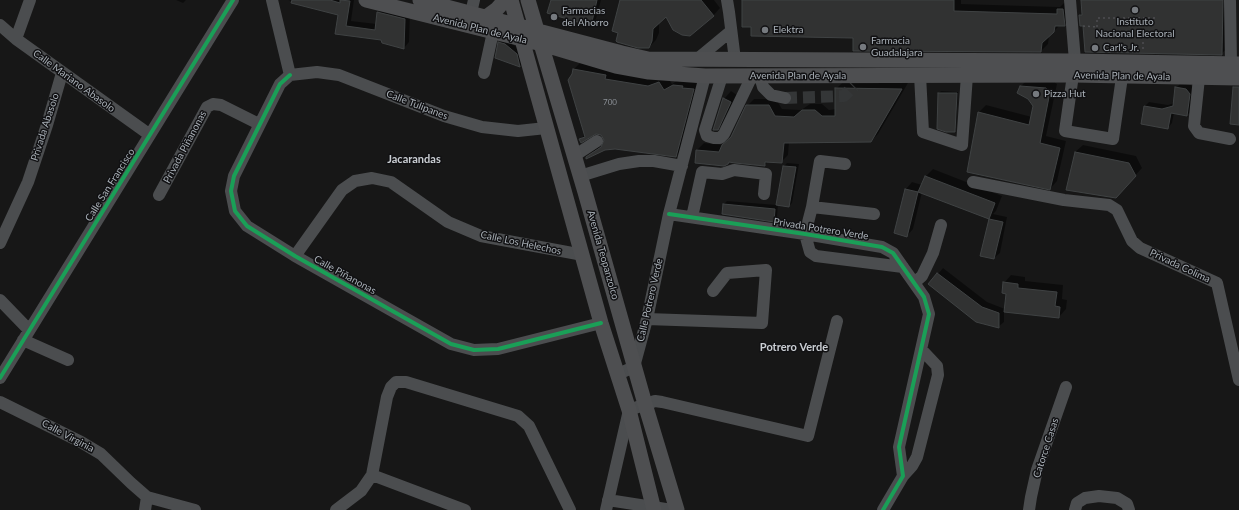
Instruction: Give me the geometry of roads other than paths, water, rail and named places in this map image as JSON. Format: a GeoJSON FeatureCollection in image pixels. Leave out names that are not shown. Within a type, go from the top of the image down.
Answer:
{"type":"FeatureCollection","features":[{"type":"Feature","properties":{"kind":"main road","name":"Avenida Plan de Ayala"},"geometry":{"type":"LineString","coordinates":[[366,0],[493,32],[519,32]]}},
{"type":"Feature","properties":{"kind":"main road"},"geometry":{"type":"LineString","coordinates":[[486,17],[497,9],[505,0]]}},
{"type":"Feature","properties":{"kind":"main road","name":"Avenida Teopanzolco"},"geometry":{"type":"LineString","coordinates":[[511,0],[601,323],[629,410],[653,509]]}},
{"type":"Feature","properties":{"kind":"main road","name":"Avenida Teopanzolco"},"geometry":{"type":"LineString","coordinates":[[528,0],[677,510]]}},
{"type":"Feature","properties":{"kind":"main road","name":"Avenida Plan de Ayala"},"geometry":{"type":"LineString","coordinates":[[427,1],[473,7],[486,17],[519,32],[648,59],[1074,68],[1122,77],[1239,78]]}},
{"type":"Feature","properties":{"kind":"main road","name":"Avenida Plan de Ayala"},"geometry":{"type":"LineString","coordinates":[[539,37],[616,66],[649,72],[705,76],[756,76],[856,80],[920,75],[967,75],[1074,68],[1235,64]]}},
{"type":"Feature","properties":{"kind":"main road"},"geometry":{"type":"LineString","coordinates":[[567,198],[585,192]]}},
{"type":"Feature","properties":{"kind":"street"},"geometry":{"type":"LineString","coordinates":[[16,39],[30,0]]}},
{"type":"Feature","properties":{"kind":"street","name":"Calle San Francisco"},"geometry":{"type":"LineString","coordinates":[[0,378],[233,0]]}},
{"type":"Feature","properties":{"kind":"street"},"geometry":{"type":"LineString","coordinates":[[272,0],[290,75]]}},
{"type":"Feature","properties":{"kind":"street"},"geometry":{"type":"LineString","coordinates":[[727,0],[735,60]]}},
{"type":"Feature","properties":{"kind":"street"},"geometry":{"type":"LineString","coordinates":[[1070,0],[1074,68],[1065,131],[1113,139],[1122,77]]}},
{"type":"Feature","properties":{"kind":"street"},"geometry":{"type":"LineString","coordinates":[[1230,1],[1235,64]]}},
{"type":"Feature","properties":{"kind":"street","name":"Calle Mariano Abasolo"},"geometry":{"type":"LineString","coordinates":[[0,25],[16,39],[62,73],[150,135]]}},
{"type":"Feature","properties":{"kind":"street"},"geometry":{"type":"LineString","coordinates":[[696,60],[731,31]]}},
{"type":"Feature","properties":{"kind":"street"},"geometry":{"type":"LineString","coordinates":[[484,72],[493,32]]}},
{"type":"Feature","properties":{"kind":"street","name":"Calle Tulipanes"},"geometry":{"type":"LineString","coordinates":[[290,75],[317,72],[339,75],[444,116],[482,127],[518,131],[546,128]]}},
{"type":"Feature","properties":{"kind":"street","name":"Privada Abasolo"},"geometry":{"type":"LineString","coordinates":[[0,243],[28,182],[62,73]]}},
{"type":"Feature","properties":{"kind":"street","name":"Calle Piñanonas"},"geometry":{"type":"LineString","coordinates":[[290,75],[280,84],[234,176],[231,190],[235,211],[247,226],[295,256],[451,344],[474,350],[498,349],[601,323]]}},
{"type":"Feature","properties":{"kind":"street"},"geometry":{"type":"LineString","coordinates":[[920,75],[923,132],[962,145],[967,75]]}},
{"type":"Feature","properties":{"kind":"street","name":"Calle Potrero Verde"},"geometry":{"type":"LineString","coordinates":[[634,367],[647,319],[669,214],[705,76]]}},
{"type":"Feature","properties":{"kind":"street"},"geometry":{"type":"LineString","coordinates":[[722,76],[705,130],[707,136],[720,138],[724,134],[756,76],[763,87],[771,95],[785,98]]}},
{"type":"Feature","properties":{"kind":"street"},"geometry":{"type":"LineString","coordinates":[[1199,78],[1194,126],[1199,132],[1230,139]]}},
{"type":"Feature","properties":{"kind":"street","name":"Privada Piñanonas"},"geometry":{"type":"LineString","coordinates":[[159,195],[207,107],[213,104],[221,105],[259,124]]}},
{"type":"Feature","properties":{"kind":"street"},"geometry":{"type":"LineString","coordinates":[[574,156],[597,141]]}},
{"type":"Feature","properties":{"kind":"street"},"geometry":{"type":"LineString","coordinates":[[580,176],[619,164],[639,161],[654,161],[682,166]]}},
{"type":"Feature","properties":{"kind":"street"},"geometry":{"type":"LineString","coordinates":[[844,164],[820,162],[812,207],[805,234],[810,252],[816,256],[903,268]]}},
{"type":"Feature","properties":{"kind":"street"},"geometry":{"type":"LineString","coordinates":[[669,214],[692,217],[702,172],[722,174],[734,170],[766,174],[764,194]]}},
{"type":"Feature","properties":{"kind":"street","name":"Calle Los Helechos"},"geometry":{"type":"LineString","coordinates":[[295,256],[342,190],[355,181],[372,178],[391,182],[448,222],[481,236],[583,256]]}},
{"type":"Feature","properties":{"kind":"street","name":"Privada Colima"},"geometry":{"type":"LineString","coordinates":[[973,182],[1064,200],[1109,205],[1117,210],[1132,241],[1140,248],[1217,283],[1239,380]]}},
{"type":"Feature","properties":{"kind":"street"},"geometry":{"type":"LineString","coordinates":[[812,207],[874,214]]}},
{"type":"Feature","properties":{"kind":"street","name":"Privada Potrero Verde"},"geometry":{"type":"LineString","coordinates":[[692,217],[882,247],[893,253],[924,297],[929,314],[921,349]]}},
{"type":"Feature","properties":{"kind":"street"},"geometry":{"type":"LineString","coordinates":[[914,284],[922,276],[932,253],[941,225]]}},
{"type":"Feature","properties":{"kind":"street"},"geometry":{"type":"LineString","coordinates":[[647,319],[762,323],[766,270],[728,273],[713,291]]}},
{"type":"Feature","properties":{"kind":"street"},"geometry":{"type":"LineString","coordinates":[[0,300],[26,335],[68,360]]}},
{"type":"Feature","properties":{"kind":"street"},"geometry":{"type":"LineString","coordinates":[[672,510],[607,505],[629,410],[655,401],[662,402],[808,436],[837,321]]}},
{"type":"Feature","properties":{"kind":"street"},"geometry":{"type":"LineString","coordinates":[[903,476],[899,447],[921,349]]}},
{"type":"Feature","properties":{"kind":"street"},"geometry":{"type":"LineString","coordinates":[[883,510],[903,476],[912,466],[917,457],[938,375],[936,366],[921,349]]}},
{"type":"Feature","properties":{"kind":"street"},"geometry":{"type":"LineString","coordinates":[[618,374],[634,367]]}},
{"type":"Feature","properties":{"kind":"street"},"geometry":{"type":"LineString","coordinates":[[336,510],[354,498],[372,475],[387,397],[391,387],[396,382],[406,382],[518,416],[529,426],[570,510]]}},
{"type":"Feature","properties":{"kind":"street","name":"Catorce Casas"},"geometry":{"type":"LineString","coordinates":[[1029,510],[1037,470],[1066,387]]}},
{"type":"Feature","properties":{"kind":"street","name":"Calle Virginia"},"geometry":{"type":"LineString","coordinates":[[0,402],[81,442],[101,454],[147,497]]}},
{"type":"Feature","properties":{"kind":"street"},"geometry":{"type":"LineString","coordinates":[[372,475],[465,510]]}},
{"type":"Feature","properties":{"kind":"street"},"geometry":{"type":"LineString","coordinates":[[1075,510],[1077,503],[1085,498],[1100,496],[1117,498],[1127,504],[1129,510]]}},
{"type":"Feature","properties":{"kind":"street"},"geometry":{"type":"LineString","coordinates":[[144,510],[147,497],[195,510]]}},
{"type":"Feature","properties":{"kind":"tunnel"},"geometry":{"type":"LineString","coordinates":[[785,98],[844,96],[854,86]]}},
{"type":"Feature","properties":{"kind":"place","name":"Instituto Nacional Electoral"},"geometry":{"type":"Point","coordinates":[1135,10]}},
{"type":"Feature","properties":{"kind":"place","name":"Farmacias del Ahorro"},"geometry":{"type":"Point","coordinates":[554,17]}},
{"type":"Feature","properties":{"kind":"place","name":"Elektra"},"geometry":{"type":"Point","coordinates":[765,30]}},
{"type":"Feature","properties":{"kind":"place","name":"Farmacia Guadalajara"},"geometry":{"type":"Point","coordinates":[863,47]}},
{"type":"Feature","properties":{"kind":"place","name":"Carl's Jr."},"geometry":{"type":"Point","coordinates":[1095,48]}},
{"type":"Feature","properties":{"kind":"place","name":"Pizza Hut"},"geometry":{"type":"Point","coordinates":[1036,94]}},
{"type":"Feature","properties":{"kind":"district","name":"Jacarandas"},"geometry":{"type":"Point","coordinates":[414,159]}},
{"type":"Feature","properties":{"kind":"district","name":"Potrero Verde"},"geometry":{"type":"Point","coordinates":[794,347]}}]}
